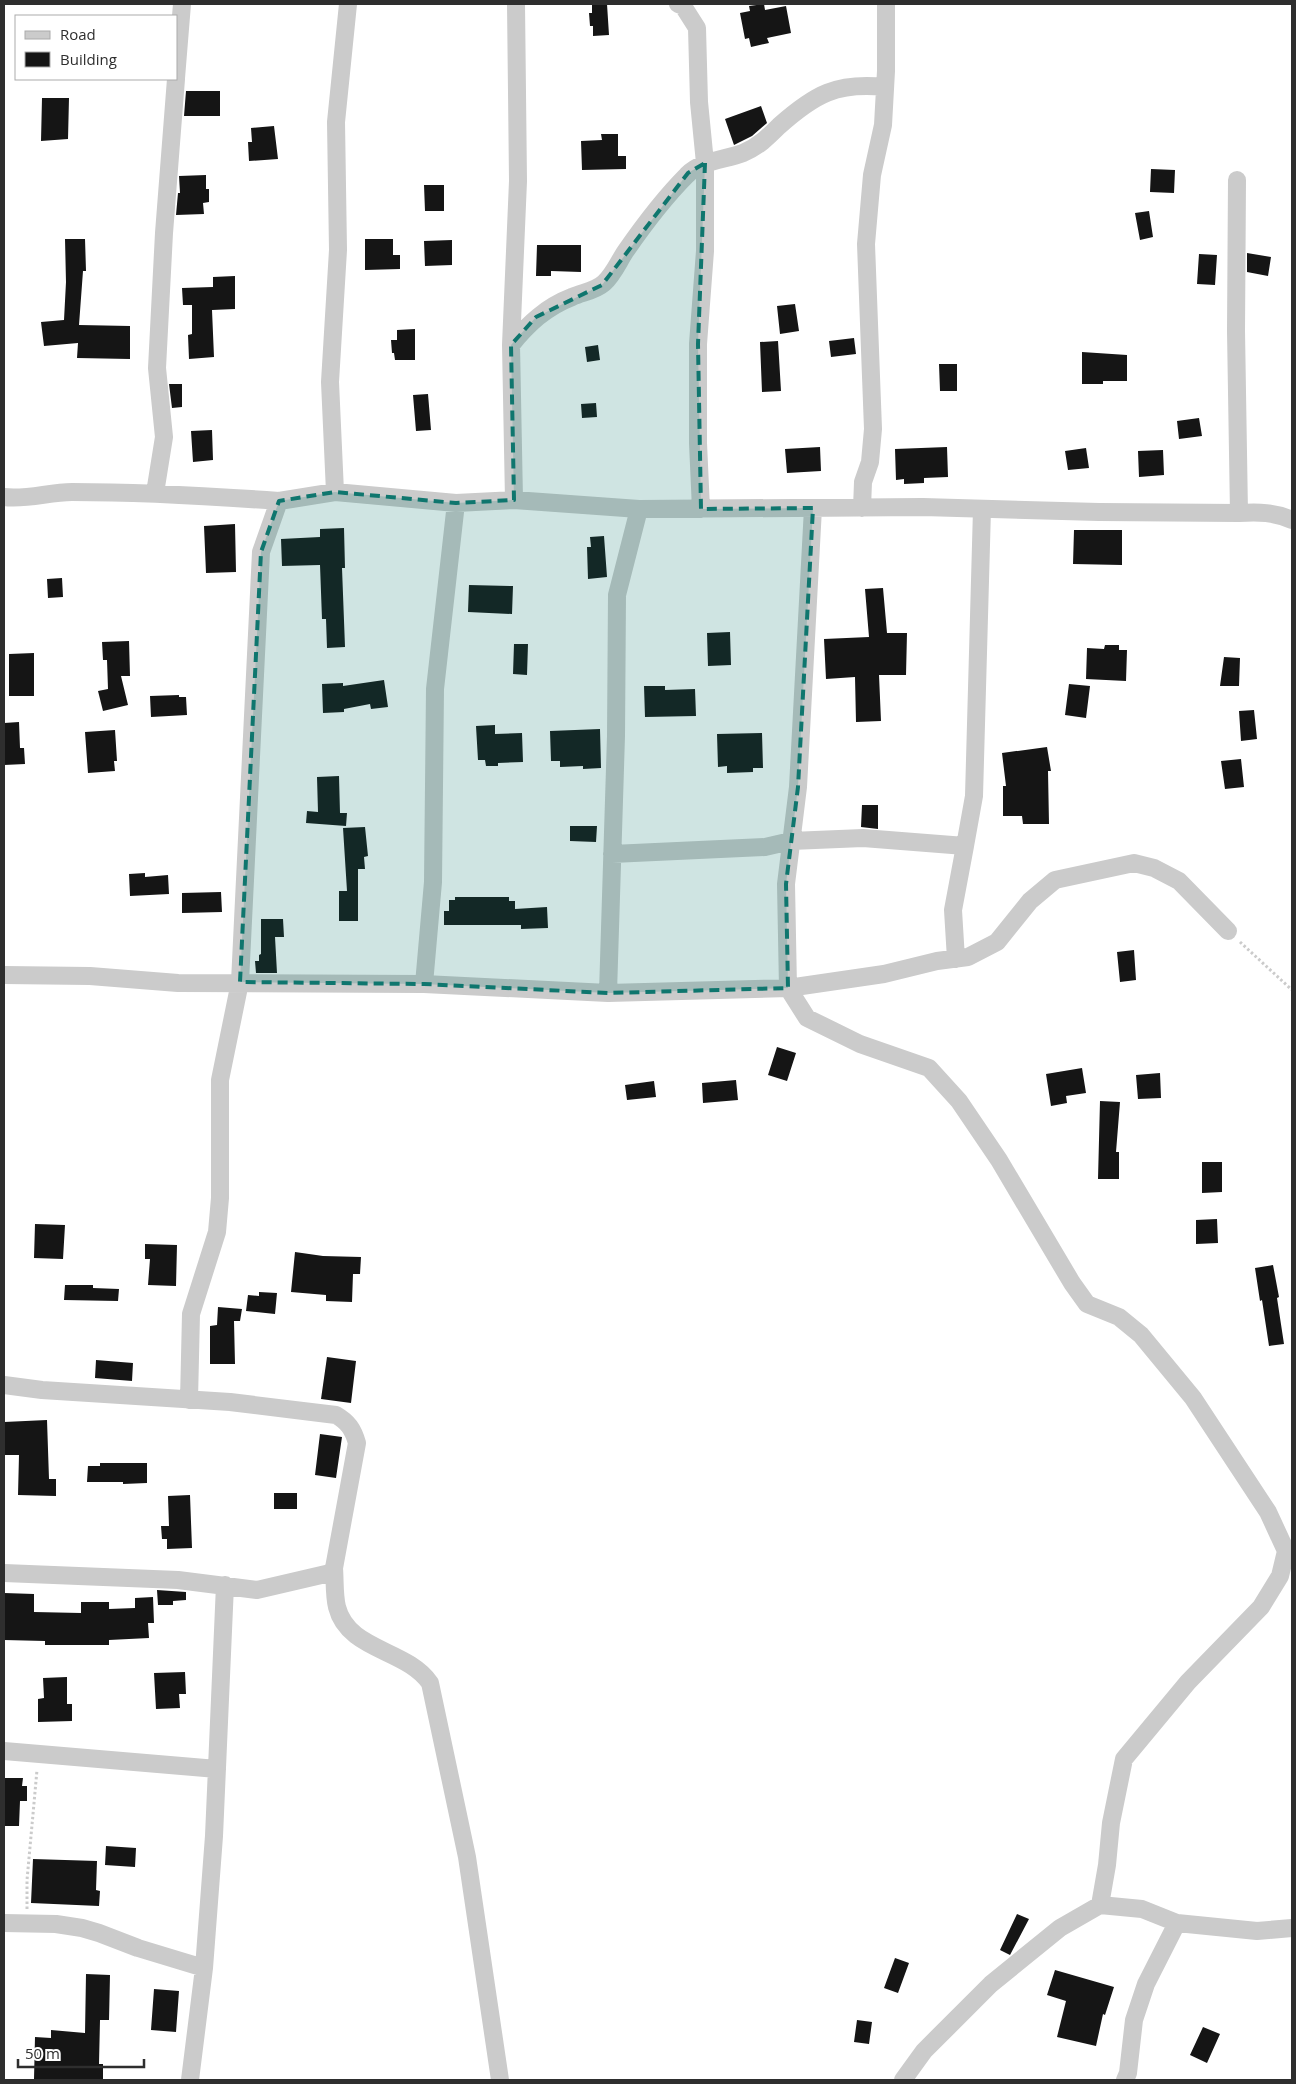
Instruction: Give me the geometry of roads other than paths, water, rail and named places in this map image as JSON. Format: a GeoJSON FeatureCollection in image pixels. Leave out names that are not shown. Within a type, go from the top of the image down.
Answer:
{"type":"FeatureCollection","features":[{"type":"Feature","properties":{"kind":"street"},"geometry":{"type":"LineString","coordinates":[[178,54],[182,4]]}},
{"type":"Feature","properties":{"kind":"street"},"geometry":{"type":"LineString","coordinates":[[335,492],[330,382],[338,250],[336,122],[348,4]]}},
{"type":"Feature","properties":{"kind":"street"},"geometry":{"type":"LineString","coordinates":[[514,500],[510,345],[518,182],[516,4]]}},
{"type":"Feature","properties":{"kind":"street"},"geometry":{"type":"LineString","coordinates":[[678,4],[683,6],[697,28],[699,102],[705,163],[705,251],[698,344],[698,443],[701,509]]}},
{"type":"Feature","properties":{"kind":"street"},"geometry":{"type":"LineString","coordinates":[[862,508],[863,482],[870,462],[873,429],[866,244],[872,175],[883,125],[886,4]]}},
{"type":"Feature","properties":{"kind":"street"},"geometry":{"type":"LineString","coordinates":[[155,493],[164,437],[157,368],[164,233],[176,80]]}},
{"type":"Feature","properties":{"kind":"street"},"geometry":{"type":"LineString","coordinates":[[510,345],[536,317],[564,301],[602,285],[611,276],[625,253],[653,215],[688,173],[705,163],[743,153],[763,142],[803,108],[830,91],[850,86],[885,87]]}},
{"type":"Feature","properties":{"kind":"street"},"geometry":{"type":"LineString","coordinates":[[1238,180],[1236,331],[1239,513]]}},
{"type":"Feature","properties":{"kind":"street"},"geometry":{"type":"LineString","coordinates":[[4,497],[17,499],[60,492],[155,493],[279,501],[335,492],[456,503],[514,500],[639,509],[923,507],[1261,512],[1279,514],[1292,520]]}},
{"type":"Feature","properties":{"kind":"street"},"geometry":{"type":"LineString","coordinates":[[189,1400],[191,1314],[217,1232],[220,1198],[220,1080],[240,982],[262,552],[279,501]]}},
{"type":"Feature","properties":{"kind":"street"},"geometry":{"type":"LineString","coordinates":[[424,984],[433,882],[435,689],[456,503]]}},
{"type":"Feature","properties":{"kind":"street"},"geometry":{"type":"LineString","coordinates":[[813,508],[798,786],[786,884],[788,988],[807,1018],[860,1044],[929,1068],[959,1101],[999,1160],[1087,1304],[1119,1316],[1141,1335],[1193,1398],[1268,1512],[1286,1551],[1280,1576],[1261,1607],[1188,1682],[1124,1759],[1100,1905]]}},
{"type":"Feature","properties":{"kind":"street"},"geometry":{"type":"LineString","coordinates":[[608,993],[618,632],[617,596],[639,509]]}},
{"type":"Feature","properties":{"kind":"street"},"geometry":{"type":"LineString","coordinates":[[956,959],[954,910],[974,796],[982,509]]}},
{"type":"Feature","properties":{"kind":"street"},"geometry":{"type":"LineString","coordinates":[[612,854],[765,847],[791,841],[863,838],[966,846]]}},
{"type":"Feature","properties":{"kind":"street"},"geometry":{"type":"LineString","coordinates":[[4,975],[90,976],[178,982],[424,984],[608,993],[788,988],[884,974],[968,956],[997,942],[1030,901],[1055,880],[1134,863],[1154,868],[1179,881],[1228,931]]}},
{"type":"Feature","properties":{"kind":"street"},"geometry":{"type":"LineString","coordinates":[[4,1385],[42,1390],[230,1402],[336,1415],[346,1421],[354,1432],[357,1442],[334,1568],[337,1608],[340,1618],[350,1630],[364,1641],[416,1668],[430,1683],[467,1857],[500,2080]]}},
{"type":"Feature","properties":{"kind":"street"},"geometry":{"type":"LineString","coordinates":[[4,1573],[178,1580],[257,1590],[330,1573],[334,1568]]}},
{"type":"Feature","properties":{"kind":"street"},"geometry":{"type":"LineString","coordinates":[[190,2080],[204,1968],[217,1769],[225,1585]]}},
{"type":"Feature","properties":{"kind":"street"},"geometry":{"type":"LineString","coordinates":[[4,1751],[217,1769]]}},
{"type":"Feature","properties":{"kind":"street"},"geometry":{"type":"LineString","coordinates":[[903,2080],[924,2051],[991,1984],[1060,1928],[1100,1905],[1142,1909],[1177,1923],[1257,1931],[1292,1928]]}},
{"type":"Feature","properties":{"kind":"street"},"geometry":{"type":"LineString","coordinates":[[1125,2080],[1128,2073],[1134,2020],[1146,1984],[1177,1923]]}},
{"type":"Feature","properties":{"kind":"street"},"geometry":{"type":"LineString","coordinates":[[4,1924],[56,1924],[82,1928],[138,1948],[204,1968]]}}]}
